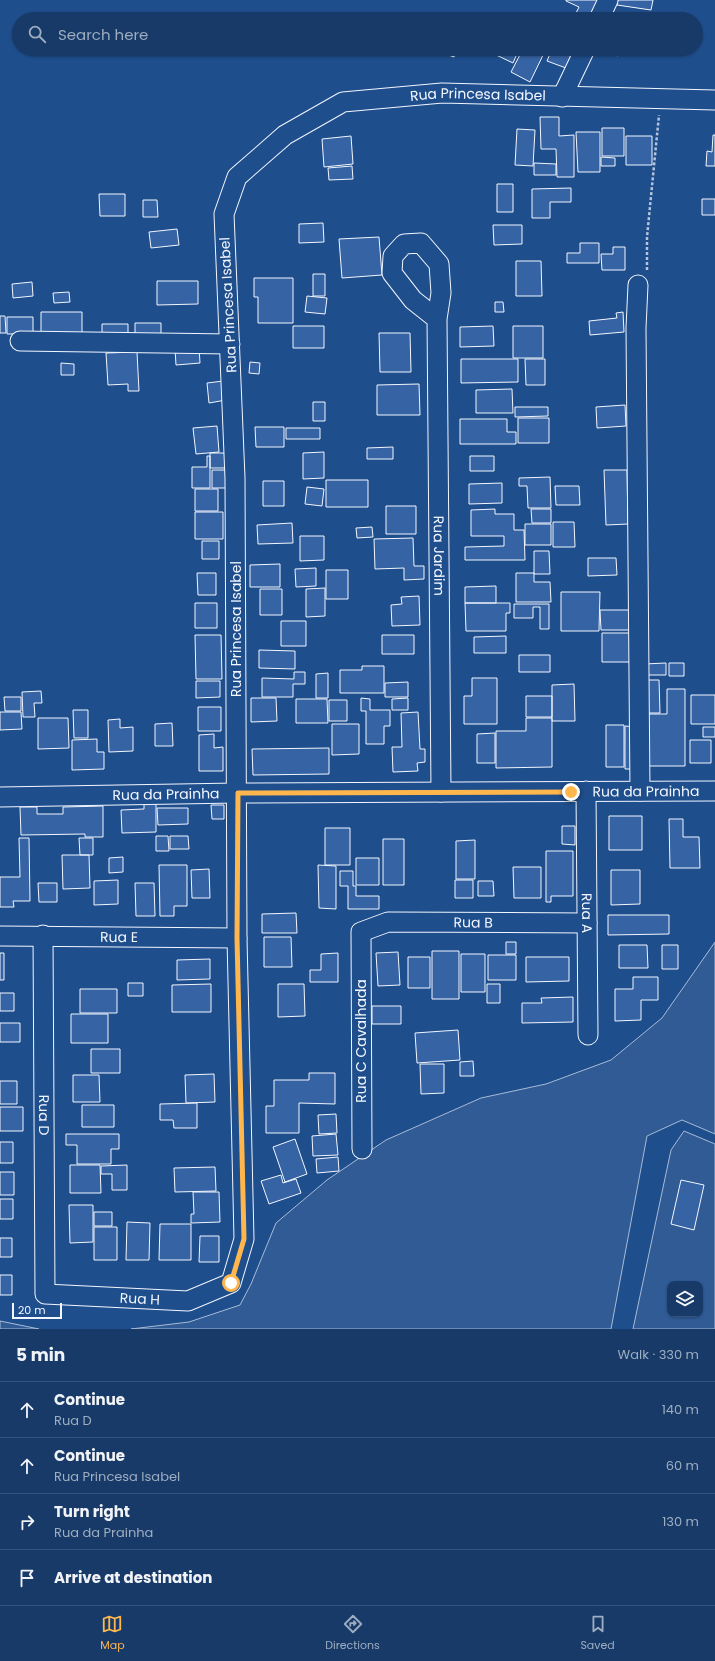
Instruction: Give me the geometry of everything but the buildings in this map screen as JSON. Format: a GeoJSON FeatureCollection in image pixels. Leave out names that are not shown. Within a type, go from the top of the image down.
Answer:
{"type":"FeatureCollection","features":[{"type":"Feature","properties":{"kind":"street"},"geometry":{"type":"LineString","coordinates":[[602,12],[608,0]]}},
{"type":"Feature","properties":{"kind":"street"},"geometry":{"type":"LineString","coordinates":[[562,97],[582,56]]}},
{"type":"Feature","properties":{"kind":"street","name":"Rua Princesa Isabel"},"geometry":{"type":"LineString","coordinates":[[237,938],[238,793],[235,478],[224,214],[237,177],[285,135],[343,102],[442,93],[715,100]]}},
{"type":"Feature","properties":{"kind":"street"},"geometry":{"type":"LineString","coordinates":[[638,285],[636,336],[640,791]]}},
{"type":"Feature","properties":{"kind":"street","name":"Rua Jardim"},"geometry":{"type":"LineString","coordinates":[[437,319],[441,792]]}},
{"type":"Feature","properties":{"kind":"street"},"geometry":{"type":"LineString","coordinates":[[20,340],[230,344]]}},
{"type":"Feature","properties":{"kind":"street","name":"Rua A"},"geometry":{"type":"LineString","coordinates":[[586,791],[588,1035]]}},
{"type":"Feature","properties":{"kind":"street","name":"Rua da Prainha"},"geometry":{"type":"LineString","coordinates":[[0,797],[238,793],[715,791]]}},
{"type":"Feature","properties":{"kind":"street","name":"Rua B"},"geometry":{"type":"LineString","coordinates":[[362,932],[388,922],[587,923]]}},
{"type":"Feature","properties":{"kind":"street","name":"Rua C Cavalhada"},"geometry":{"type":"LineString","coordinates":[[362,932],[362,1149]]}},
{"type":"Feature","properties":{"kind":"street","name":"Rua E"},"geometry":{"type":"LineString","coordinates":[[0,936],[43,935],[237,938]]}},
{"type":"Feature","properties":{"kind":"street","name":"Rua D"},"geometry":{"type":"LineString","coordinates":[[43,935],[45,1294]]}},
{"type":"Feature","properties":{"kind":"street","name":"Rua H"},"geometry":{"type":"LineString","coordinates":[[45,1294],[188,1302],[231,1283],[244,1239],[237,938]]}},
{"type":"Feature","properties":{"kind":"path"},"geometry":{"type":"LineString","coordinates":[[638,285],[647,284],[647,237],[660,99]]}},
{"type":"Feature","properties":{"kind":"shaded area"},"geometry":{"type":"Polygon","coordinates":[[[715,942],[715,1134],[682,1120],[647,1136],[611,1329],[131,1329],[189,1322],[240,1305],[251,1284],[276,1223],[327,1180],[386,1140],[481,1098],[546,1084],[611,1060],[662,1018],[715,942]]]}},
{"type":"Feature","properties":{"kind":"shaded area"},"geometry":{"type":"Polygon","coordinates":[[[684,1131],[715,1144],[715,1329],[633,1329],[671,1150],[684,1131]]]}},
{"type":"Feature","properties":{"kind":"shaded area"},"geometry":{"type":"Polygon","coordinates":[[[0,1321],[39,1329],[0,1329],[0,1321]]]}},
{"type":"Feature","properties":{"kind":"route"},"geometry":{"type":"LineString","coordinates":[[231,1283],[244,1239],[237,938],[238,793],[571,792]]}}]}
